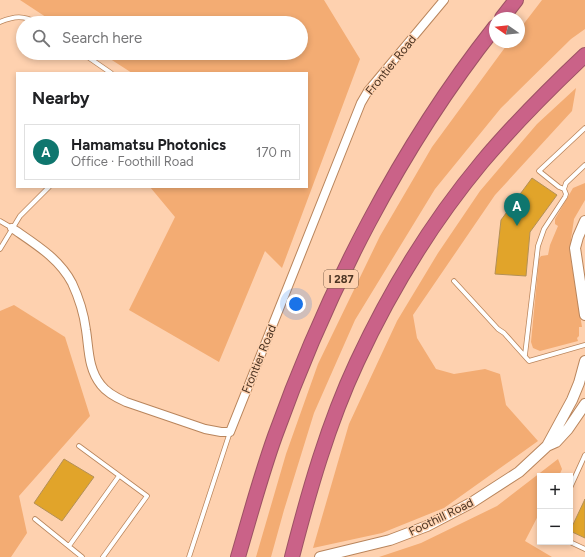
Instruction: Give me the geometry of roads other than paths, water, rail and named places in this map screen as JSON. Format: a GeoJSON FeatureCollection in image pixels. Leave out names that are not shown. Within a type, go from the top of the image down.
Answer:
{"type":"FeatureCollection","features":[{"type":"Feature","properties":{"kind":"highway"},"geometry":{"type":"LineString","coordinates":[[507,12],[516,0]]}},
{"type":"Feature","properties":{"kind":"highway","name":"I 287"},"geometry":{"type":"LineString","coordinates":[[238,557],[275,435],[326,310],[358,245],[401,165],[476,51],[489,35]]}},
{"type":"Feature","properties":{"kind":"highway"},"geometry":{"type":"LineString","coordinates":[[292,557],[310,490],[338,408],[356,363],[392,294],[434,227],[482,163],[532,107],[585,55]]}},
{"type":"Feature","properties":{"kind":"street","name":"Frontier Road"},"geometry":{"type":"LineString","coordinates":[[230,432],[361,103],[368,91],[444,0]]}},
{"type":"Feature","properties":{"kind":"street"},"geometry":{"type":"LineString","coordinates":[[585,221],[578,237],[576,248],[585,315]]}},
{"type":"Feature","properties":{"kind":"street"},"geometry":{"type":"LineString","coordinates":[[12,228],[40,248],[61,266],[72,283],[81,306],[93,371],[101,386],[114,396],[126,402],[205,428],[221,432],[230,432]]}},
{"type":"Feature","properties":{"kind":"street","name":"Foothill Road"},"geometry":{"type":"LineString","coordinates":[[323,556],[390,540],[427,526],[492,491],[519,472],[547,446],[572,400],[579,383],[585,361]]}},
{"type":"Feature","properties":{"kind":"street","name":"Foothill Road"},"geometry":{"type":"LineString","coordinates":[[547,446],[556,442],[568,429],[585,404]]}},
{"type":"Feature","properties":{"kind":"lane"},"geometry":{"type":"LineString","coordinates":[[0,22],[16,17]]}},
{"type":"Feature","properties":{"kind":"lane"},"geometry":{"type":"LineString","coordinates":[[92,60],[110,72]]}},
{"type":"Feature","properties":{"kind":"lane"},"geometry":{"type":"LineString","coordinates":[[564,188],[559,187],[539,171],[585,128]]}},
{"type":"Feature","properties":{"kind":"lane"},"geometry":{"type":"LineString","coordinates":[[525,355],[538,246],[544,229],[565,197],[566,194],[564,188],[566,182],[585,164]]}},
{"type":"Feature","properties":{"kind":"lane"},"geometry":{"type":"LineString","coordinates":[[0,249],[20,216],[48,188]]}},
{"type":"Feature","properties":{"kind":"lane"},"geometry":{"type":"LineString","coordinates":[[0,221],[12,228]]}},
{"type":"Feature","properties":{"kind":"lane"},"geometry":{"type":"LineString","coordinates":[[454,281],[498,329],[504,332],[529,361],[585,346]]}},
{"type":"Feature","properties":{"kind":"lane"},"geometry":{"type":"LineString","coordinates":[[189,557],[230,432]]}},
{"type":"Feature","properties":{"kind":"lane"},"geometry":{"type":"LineString","coordinates":[[79,446],[146,496],[103,557]]}},
{"type":"Feature","properties":{"kind":"lane"},"geometry":{"type":"LineString","coordinates":[[573,481],[585,455]]}},
{"type":"Feature","properties":{"kind":"lane"},"geometry":{"type":"LineString","coordinates":[[69,546],[119,476]]}},
{"type":"Feature","properties":{"kind":"lane"},"geometry":{"type":"LineString","coordinates":[[35,519],[82,557]]}},
{"type":"Feature","properties":{"kind":"lane"},"geometry":{"type":"LineString","coordinates":[[573,543],[585,549]]}},
{"type":"Feature","properties":{"kind":"place","name":"Hamamatsu Photonics"},"geometry":{"type":"Point","coordinates":[517,226]}}]}
